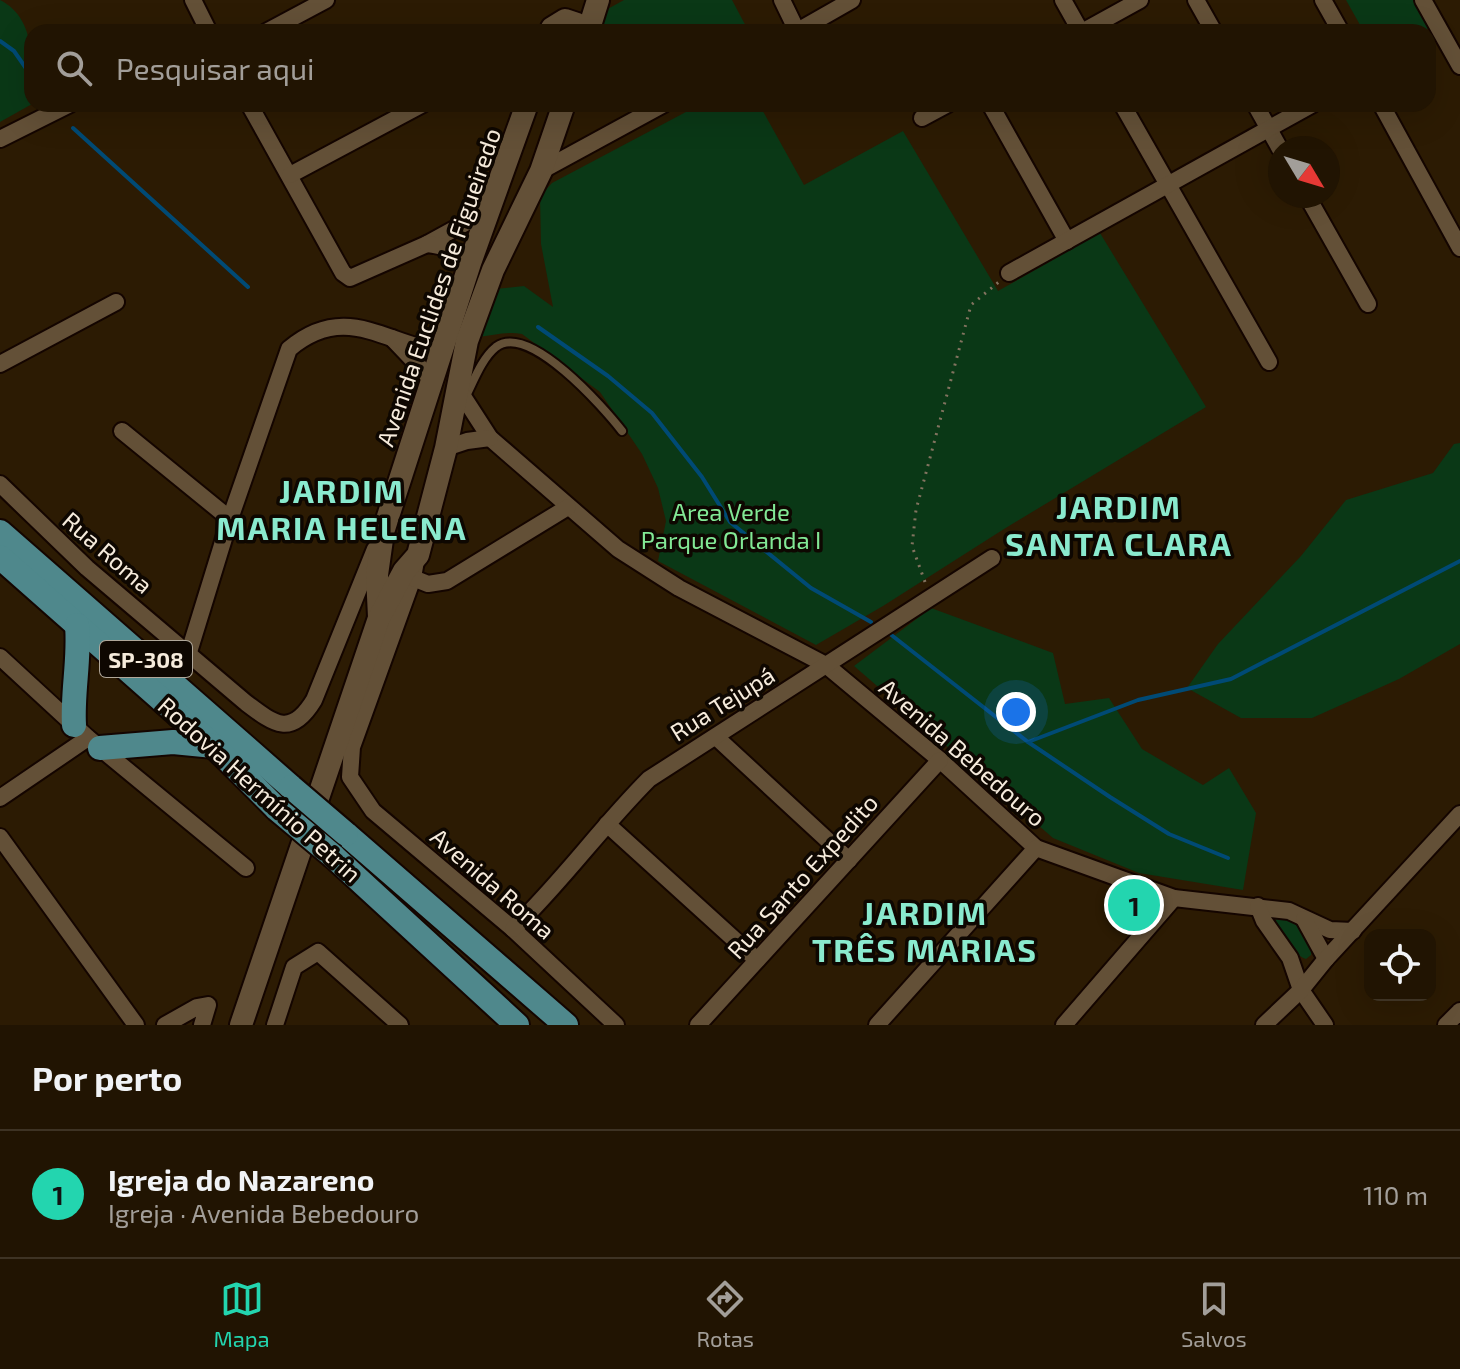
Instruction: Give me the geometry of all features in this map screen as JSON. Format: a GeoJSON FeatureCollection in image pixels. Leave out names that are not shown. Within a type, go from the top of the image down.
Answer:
{"type":"FeatureCollection","features":[{"type":"Feature","properties":{"kind":"main road","name":"Rodovia Hermínio Petrin"},"geometry":{"type":"LineString","coordinates":[[0,532],[566,1025]]}},
{"type":"Feature","properties":{"kind":"main road","name":"Rodovia Hermínio Petrin"},"geometry":{"type":"LineString","coordinates":[[0,557],[214,746],[277,809],[333,856],[517,1025]]}},
{"type":"Feature","properties":{"kind":"main road"},"geometry":{"type":"LineString","coordinates":[[77,625],[79,648],[73,706],[87,737],[214,746]]}},
{"type":"Feature","properties":{"kind":"street"},"geometry":{"type":"LineString","coordinates":[[193,0],[200,24]]}},
{"type":"Feature","properties":{"kind":"street"},"geometry":{"type":"LineString","coordinates":[[281,24],[326,0]]}},
{"type":"Feature","properties":{"kind":"street"},"geometry":{"type":"LineString","coordinates":[[553,24],[562,0]]}},
{"type":"Feature","properties":{"kind":"street"},"geometry":{"type":"LineString","coordinates":[[590,24],[598,0]]}},
{"type":"Feature","properties":{"kind":"street"},"geometry":{"type":"LineString","coordinates":[[782,0],[792,24]]}},
{"type":"Feature","properties":{"kind":"street"},"geometry":{"type":"LineString","coordinates":[[810,24],[852,0]]}},
{"type":"Feature","properties":{"kind":"street"},"geometry":{"type":"LineString","coordinates":[[1063,0],[1077,24]]}},
{"type":"Feature","properties":{"kind":"street"},"geometry":{"type":"LineString","coordinates":[[1096,24],[1140,0]]}},
{"type":"Feature","properties":{"kind":"street"},"geometry":{"type":"LineString","coordinates":[[1196,0],[1210,24]]}},
{"type":"Feature","properties":{"kind":"street"},"geometry":{"type":"LineString","coordinates":[[1323,0],[1336,24]]}},
{"type":"Feature","properties":{"kind":"street"},"geometry":{"type":"LineString","coordinates":[[1423,0],[1431,24]]}},
{"type":"Feature","properties":{"kind":"street"},"geometry":{"type":"LineString","coordinates":[[1436,38],[1460,66]]}},
{"type":"Feature","properties":{"kind":"street"},"geometry":{"type":"LineString","coordinates":[[0,139],[54,112]]}},
{"type":"Feature","properties":{"kind":"street"},"geometry":{"type":"LineString","coordinates":[[254,112],[343,273],[350,278],[427,244],[489,210]]}},
{"type":"Feature","properties":{"kind":"street"},"geometry":{"type":"LineString","coordinates":[[290,175],[408,112]]}},
{"type":"Feature","properties":{"kind":"street","name":"Avenida Euclides de Figueiredo"},"geometry":{"type":"LineString","coordinates":[[189,652],[269,721],[289,725],[305,713],[314,700],[383,532],[440,352],[524,112]]}},
{"type":"Feature","properties":{"kind":"street","name":"Avenida Euclides de Figueiredo"},"geometry":{"type":"LineString","coordinates":[[350,769],[352,747],[413,578],[461,395],[467,341],[493,270],[541,171],[561,112]]}},
{"type":"Feature","properties":{"kind":"street"},"geometry":{"type":"LineString","coordinates":[[509,156],[524,170],[541,171],[649,112]]}},
{"type":"Feature","properties":{"kind":"street"},"geometry":{"type":"LineString","coordinates":[[922,118],[933,112]]}},
{"type":"Feature","properties":{"kind":"street"},"geometry":{"type":"LineString","coordinates":[[994,112],[1067,241]]}},
{"type":"Feature","properties":{"kind":"street"},"geometry":{"type":"LineString","coordinates":[[1127,112],[1269,362]]}},
{"type":"Feature","properties":{"kind":"street"},"geometry":{"type":"LineString","coordinates":[[1259,112],[1273,136]]}},
{"type":"Feature","properties":{"kind":"street"},"geometry":{"type":"LineString","coordinates":[[1009,273],[1299,112]]}},
{"type":"Feature","properties":{"kind":"street"},"geometry":{"type":"LineString","coordinates":[[1385,112],[1460,248]]}},
{"type":"Feature","properties":{"kind":"street"},"geometry":{"type":"LineString","coordinates":[[1314,208],[1368,304]]}},
{"type":"Feature","properties":{"kind":"street"},"geometry":{"type":"LineString","coordinates":[[427,244],[459,252],[470,263]]}},
{"type":"Feature","properties":{"kind":"street"},"geometry":{"type":"LineString","coordinates":[[0,364],[116,302]]}},
{"type":"Feature","properties":{"kind":"street"},"geometry":{"type":"LineString","coordinates":[[189,652],[230,519],[289,349],[310,334],[354,327],[388,334],[422,349],[440,352]]}},
{"type":"Feature","properties":{"kind":"street"},"geometry":{"type":"LineString","coordinates":[[388,334],[432,380]]}},
{"type":"Feature","properties":{"kind":"street","name":"Avenida Bebedouro"},"geometry":{"type":"LineString","coordinates":[[461,395],[490,438],[618,549],[679,588],[826,665],[940,760],[1036,848],[1174,898],[1289,911],[1330,930],[1353,931]]}},
{"type":"Feature","properties":{"kind":"street"},"geometry":{"type":"LineString","coordinates":[[426,402],[422,432],[434,447],[446,448],[490,438]]}},
{"type":"Feature","properties":{"kind":"street"},"geometry":{"type":"LineString","coordinates":[[122,431],[230,519]]}},
{"type":"Feature","properties":{"kind":"street","name":"Rua Roma"},"geometry":{"type":"LineString","coordinates":[[0,484],[87,568],[189,652]]}},
{"type":"Feature","properties":{"kind":"street"},"geometry":{"type":"LineString","coordinates":[[413,578],[428,584],[447,581],[568,507]]}},
{"type":"Feature","properties":{"kind":"street"},"geometry":{"type":"LineString","coordinates":[[383,532],[392,520],[405,514],[424,533]]}},
{"type":"Feature","properties":{"kind":"street","name":"Avenida Euclides de Figueiredo"},"geometry":{"type":"LineString","coordinates":[[379,618],[377,575],[383,532]]}},
{"type":"Feature","properties":{"kind":"street","name":"Avenida Euclides de Figueiredo"},"geometry":{"type":"LineString","coordinates":[[379,618],[404,571],[418,555]]}},
{"type":"Feature","properties":{"kind":"street","name":"Rua Tejupá"},"geometry":{"type":"LineString","coordinates":[[513,929],[538,905],[649,779],[992,558]]}},
{"type":"Feature","properties":{"kind":"street"},"geometry":{"type":"LineString","coordinates":[[241,1025],[379,618]]}},
{"type":"Feature","properties":{"kind":"street"},"geometry":{"type":"LineString","coordinates":[[0,657],[87,737],[246,868]]}},
{"type":"Feature","properties":{"kind":"street"},"geometry":{"type":"LineString","coordinates":[[0,798],[87,737]]}},
{"type":"Feature","properties":{"kind":"street"},"geometry":{"type":"LineString","coordinates":[[716,737],[849,860]]}},
{"type":"Feature","properties":{"kind":"street","name":"Rua Santo Expedito"},"geometry":{"type":"LineString","coordinates":[[698,1025],[940,760]]}},
{"type":"Feature","properties":{"kind":"street","name":"Avenida Roma"},"geometry":{"type":"LineString","coordinates":[[350,769],[355,788],[373,811],[513,929],[616,1025]]}},
{"type":"Feature","properties":{"kind":"street"},"geometry":{"type":"LineString","coordinates":[[1264,1025],[1301,990],[1460,814]]}},
{"type":"Feature","properties":{"kind":"street"},"geometry":{"type":"LineString","coordinates":[[607,824],[757,960]]}},
{"type":"Feature","properties":{"kind":"street"},"geometry":{"type":"LineString","coordinates":[[0,837],[136,1025]]}},
{"type":"Feature","properties":{"kind":"street"},"geometry":{"type":"LineString","coordinates":[[877,1025],[1036,848]]}},
{"type":"Feature","properties":{"kind":"street"},"geometry":{"type":"LineString","coordinates":[[1064,1025],[1174,898]]}},
{"type":"Feature","properties":{"kind":"street"},"geometry":{"type":"LineString","coordinates":[[1258,906],[1264,921],[1290,958],[1301,990],[1325,1025]]}},
{"type":"Feature","properties":{"kind":"street"},"geometry":{"type":"LineString","coordinates":[[1304,917],[1326,959]]}},
{"type":"Feature","properties":{"kind":"street"},"geometry":{"type":"LineString","coordinates":[[275,1025],[294,967],[318,952],[400,1025]]}},
{"type":"Feature","properties":{"kind":"street"},"geometry":{"type":"LineString","coordinates":[[165,1025],[197,1007],[208,1005],[202,1025]]}},
{"type":"Feature","properties":{"kind":"street"},"geometry":{"type":"LineString","coordinates":[[1446,1025],[1460,1011]]}},
{"type":"Feature","properties":{"kind":"lane"},"geometry":{"type":"LineString","coordinates":[[461,395],[497,346],[506,343],[524,345],[569,374],[596,399],[622,431]]}},
{"type":"Feature","properties":{"kind":"path"},"geometry":{"type":"LineString","coordinates":[[930,597],[912,546],[916,510],[971,305],[1009,273]]}},
{"type":"Feature","properties":{"kind":"green space"},"geometry":{"type":"Polygon","coordinates":[[[0,0],[12,8],[24,26],[24,108],[0,122],[0,0]]]}},
{"type":"Feature","properties":{"kind":"green space"},"geometry":{"type":"Polygon","coordinates":[[[624,0],[732,0],[745,24],[593,24],[595,16],[624,0]]]}},
{"type":"Feature","properties":{"kind":"green space"},"geometry":{"type":"Polygon","coordinates":[[[1346,0],[1413,0],[1427,24],[1360,24],[1346,0]]]}},
{"type":"Feature","properties":{"kind":"green space","name":"Area Verde Parque Orlanda I"},"geometry":{"type":"Polygon","coordinates":[[[686,112],[763,112],[804,185],[903,131],[998,291],[1100,233],[1206,407],[816,645],[658,561],[666,521],[658,488],[642,454],[600,392],[522,334],[477,337],[496,289],[524,286],[553,307],[541,244],[540,196],[552,183],[686,112]]]}},
{"type":"Feature","properties":{"kind":"green space"},"geometry":{"type":"Polygon","coordinates":[[[1460,443],[1460,644],[1399,679],[1312,718],[1241,718],[1187,688],[1218,644],[1301,556],[1346,500],[1433,473],[1454,444],[1460,443]]]}},
{"type":"Feature","properties":{"kind":"green space"},"geometry":{"type":"Polygon","coordinates":[[[931,608],[1053,653],[1065,704],[1109,698],[1142,749],[1203,785],[1229,768],[1256,813],[1243,890],[1139,873],[1053,838],[854,666],[931,608]]]}},
{"type":"Feature","properties":{"kind":"green space"},"geometry":{"type":"Polygon","coordinates":[[[1277,915],[1297,924],[1307,935],[1311,955],[1306,959],[1296,953],[1275,924],[1277,915]]]}},
{"type":"Feature","properties":{"kind":"waterway"},"geometry":{"type":"LineString","coordinates":[[0,41],[14,51],[24,65]]}},
{"type":"Feature","properties":{"kind":"waterway"},"geometry":{"type":"LineString","coordinates":[[73,128],[248,287]]}},
{"type":"Feature","properties":{"kind":"waterway"},"geometry":{"type":"LineString","coordinates":[[538,327],[608,376],[652,413],[702,477],[730,522],[811,588],[871,622]]}},
{"type":"Feature","properties":{"kind":"waterway"},"geometry":{"type":"LineString","coordinates":[[1028,742],[1138,700],[1231,679],[1460,561]]}},
{"type":"Feature","properties":{"kind":"waterway"},"geometry":{"type":"LineString","coordinates":[[885,630],[1028,742],[1110,797],[1169,834],[1228,858]]}},
{"type":"Feature","properties":{"kind":"place","name":"Igreja do Nazareno"},"geometry":{"type":"Point","coordinates":[1134,905]}},
{"type":"Feature","properties":{"kind":"district","name":"JARDIM MARIA HELENA"},"geometry":{"type":"Point","coordinates":[342,508]}},
{"type":"Feature","properties":{"kind":"district","name":"JARDIM SANTA CLARA"},"geometry":{"type":"Point","coordinates":[1119,524]}},
{"type":"Feature","properties":{"kind":"district","name":"JARDIM TRÊS MARIAS"},"geometry":{"type":"Point","coordinates":[925,930]}}]}
